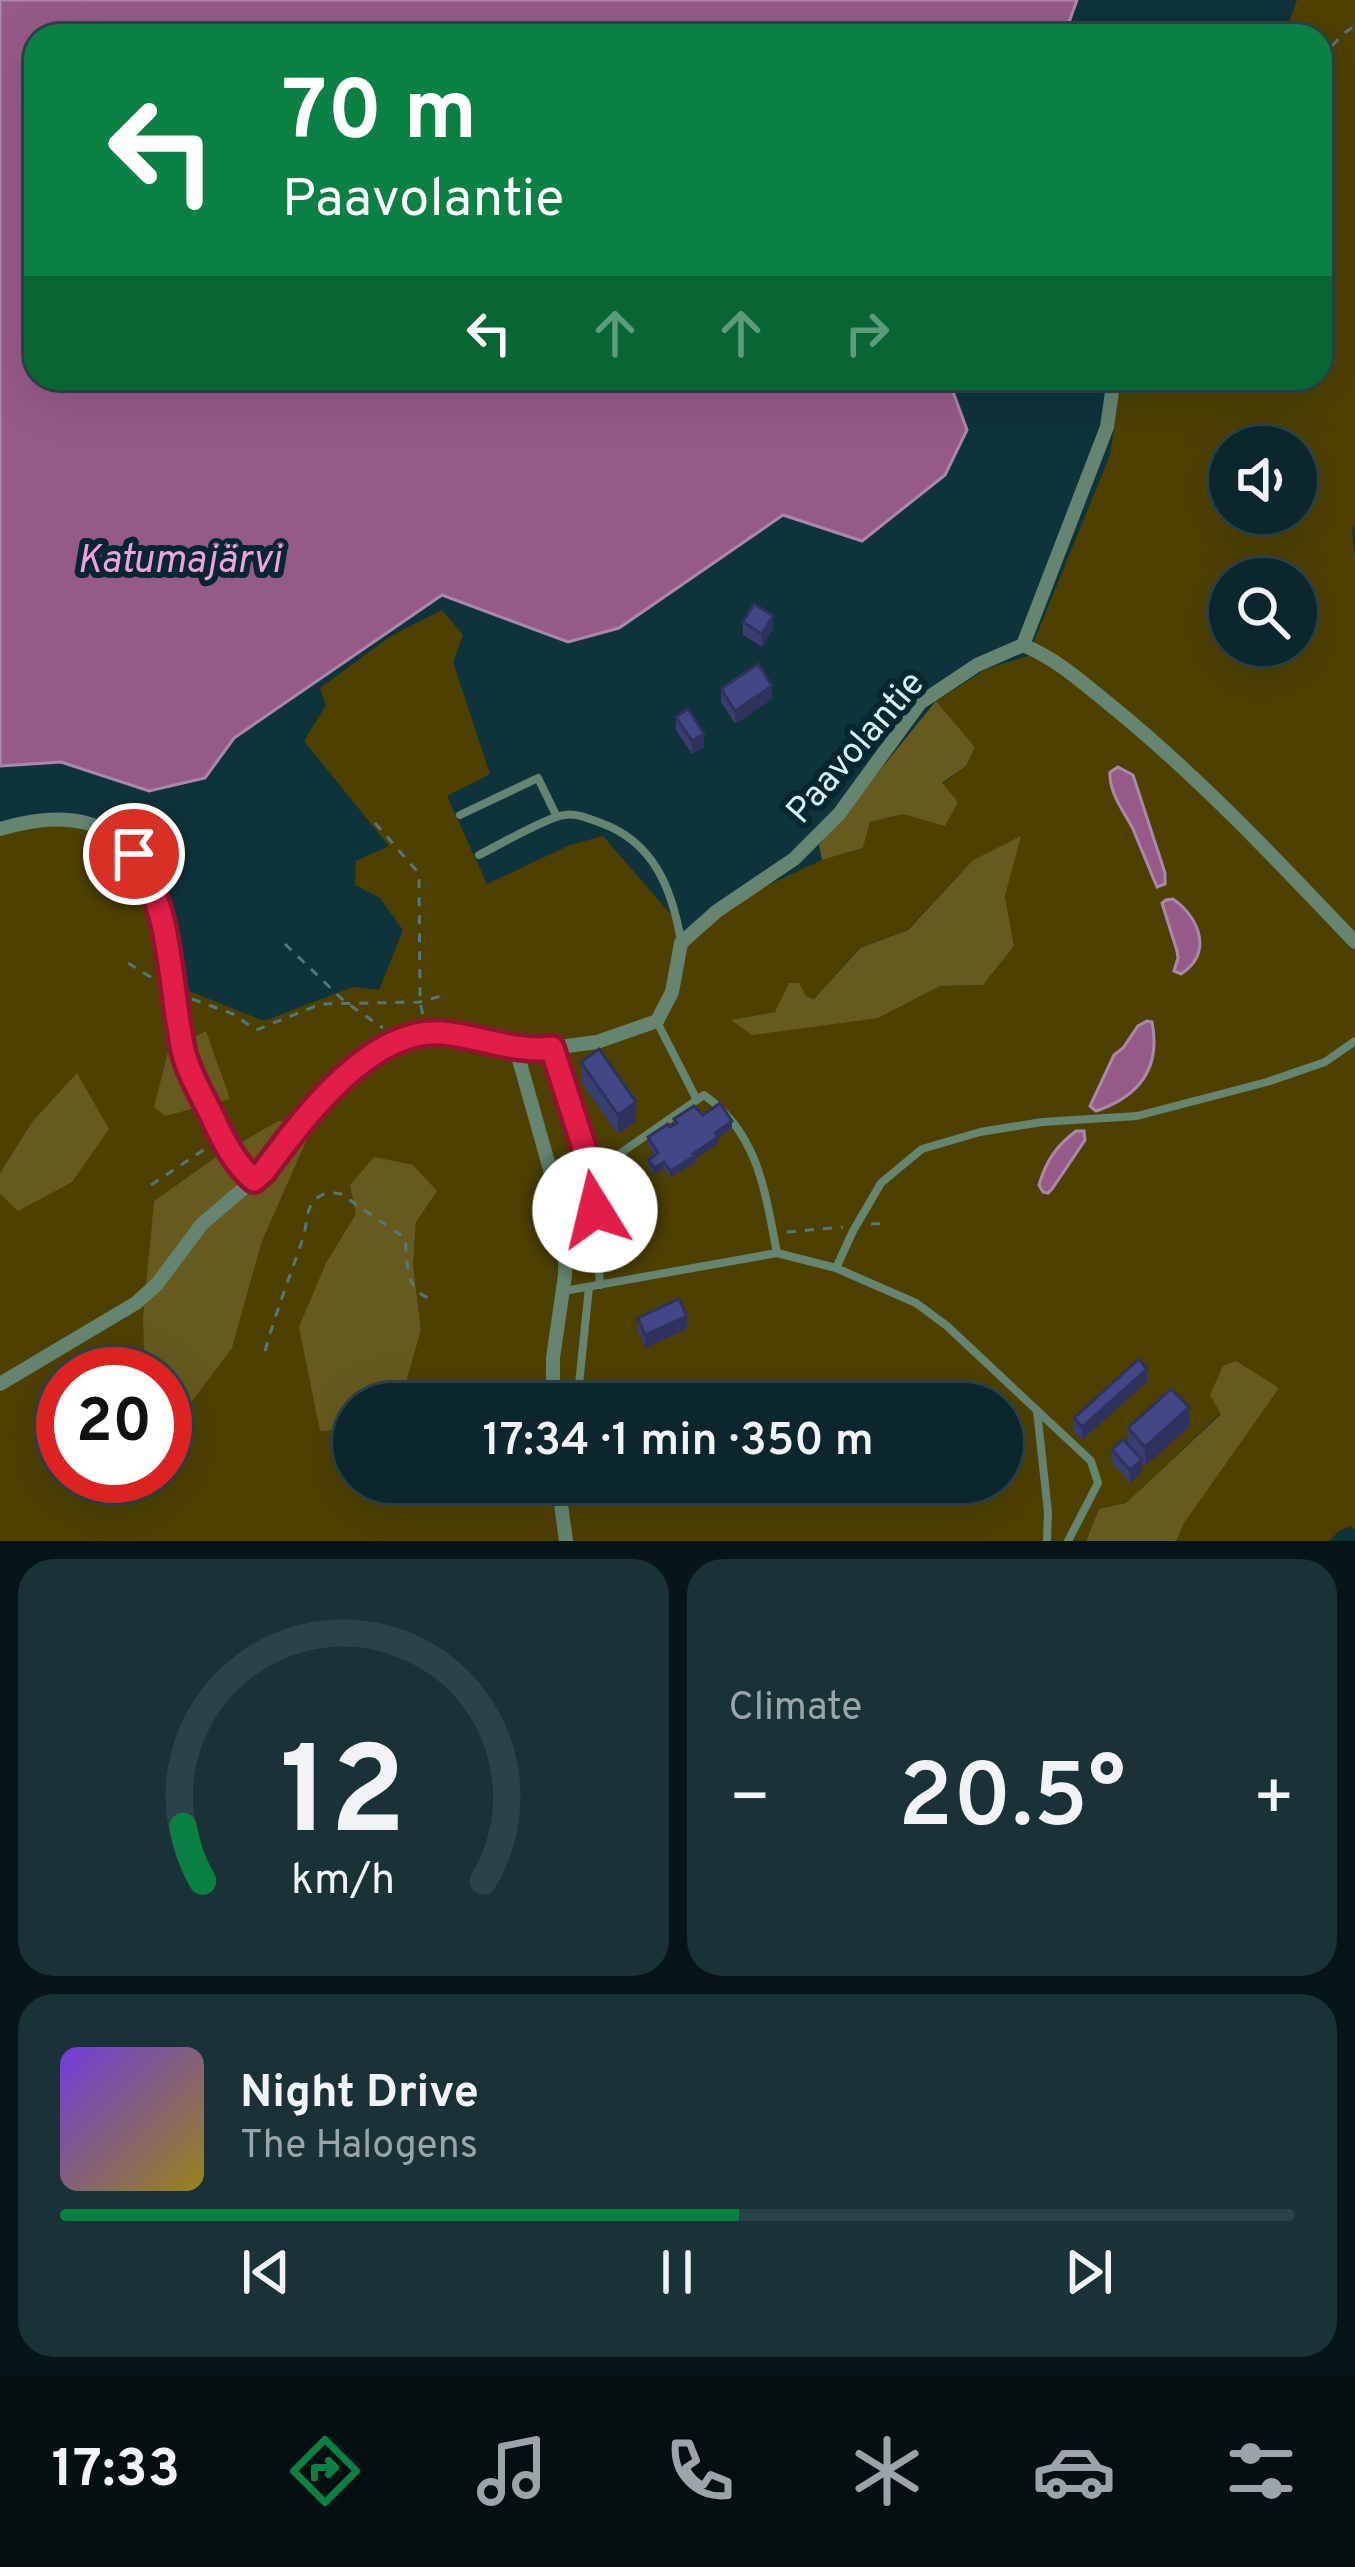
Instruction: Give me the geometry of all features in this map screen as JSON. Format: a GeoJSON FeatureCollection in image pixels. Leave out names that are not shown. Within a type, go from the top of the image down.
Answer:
{"type":"FeatureCollection","features":[{"type":"Feature","properties":{"kind":"street"},"geometry":{"type":"LineString","coordinates":[[1112,390],[1107,428],[1023,645],[1049,656],[1177,762],[1355,942]]}},
{"type":"Feature","properties":{"kind":"street","name":"Paavolantie"},"geometry":{"type":"LineString","coordinates":[[681,943],[725,905],[794,859],[838,814],[920,703],[977,665],[1023,645]]}},
{"type":"Feature","properties":{"kind":"street"},"geometry":{"type":"LineString","coordinates":[[0,830],[50,819],[92,826],[122,842],[149,876],[176,994],[183,1054],[223,1138],[241,1169],[254,1180]]}},
{"type":"Feature","properties":{"kind":"street"},"geometry":{"type":"LineString","coordinates":[[0,1384],[136,1303],[157,1284],[202,1224],[264,1171],[318,1100],[399,1040],[430,1032],[516,1049],[597,1042],[657,1021],[671,992],[681,943]]}},
{"type":"Feature","properties":{"kind":"street"},"geometry":{"type":"LineString","coordinates":[[516,1049],[566,1226],[554,1383]]}},
{"type":"Feature","properties":{"kind":"street"},"geometry":{"type":"LineString","coordinates":[[560,1503],[566,1541]]}},
{"type":"Feature","properties":{"kind":"lane"},"geometry":{"type":"LineString","coordinates":[[460,815],[538,778],[556,818]]}},
{"type":"Feature","properties":{"kind":"lane"},"geometry":{"type":"LineString","coordinates":[[479,855],[563,814],[618,829],[650,855],[663,875],[681,943]]}},
{"type":"Feature","properties":{"kind":"lane"},"geometry":{"type":"LineString","coordinates":[[657,1021],[697,1100]]}},
{"type":"Feature","properties":{"kind":"lane"},"geometry":{"type":"LineString","coordinates":[[836,1268],[881,1183],[922,1149],[980,1132],[1042,1122],[1137,1117],[1325,1062],[1355,1041]]}},
{"type":"Feature","properties":{"kind":"lane"},"geometry":{"type":"LineString","coordinates":[[552,1048],[592,1173],[600,1285]]}},
{"type":"Feature","properties":{"kind":"lane"},"geometry":{"type":"LineString","coordinates":[[592,1173],[704,1095],[720,1106],[751,1148],[761,1172],[777,1253]]}},
{"type":"Feature","properties":{"kind":"lane"},"geometry":{"type":"LineString","coordinates":[[551,1168],[588,1159]]}},
{"type":"Feature","properties":{"kind":"lane"},"geometry":{"type":"LineString","coordinates":[[563,1291],[777,1253],[836,1268],[916,1303],[947,1326],[1091,1461],[1098,1483],[1068,1541]]}},
{"type":"Feature","properties":{"kind":"lane"},"geometry":{"type":"LineString","coordinates":[[579,1383],[589,1287]]}},
{"type":"Feature","properties":{"kind":"lane"},"geometry":{"type":"LineString","coordinates":[[1037,1409],[1048,1541]]}},
{"type":"Feature","properties":{"kind":"path"},"geometry":{"type":"LineString","coordinates":[[1332,45],[1355,26]]}},
{"type":"Feature","properties":{"kind":"path"},"geometry":{"type":"LineString","coordinates":[[375,823],[416,870],[419,880],[420,1002],[430,1032]]}},
{"type":"Feature","properties":{"kind":"path"},"geometry":{"type":"LineString","coordinates":[[285,944],[344,1001],[399,1040]]}},
{"type":"Feature","properties":{"kind":"path"},"geometry":{"type":"LineString","coordinates":[[128,963],[176,994],[233,1014],[256,1030],[321,1004],[420,1002],[441,996]]}},
{"type":"Feature","properties":{"kind":"path"},"geometry":{"type":"LineString","coordinates":[[151,1185],[223,1138]]}},
{"type":"Feature","properties":{"kind":"path"},"geometry":{"type":"LineString","coordinates":[[265,1351],[305,1234],[309,1208],[330,1192],[405,1238],[410,1282],[419,1295],[431,1299]]}},
{"type":"Feature","properties":{"kind":"path"},"geometry":{"type":"LineString","coordinates":[[774,1238],[887,1223]]}},
{"type":"Feature","properties":{"kind":"shaded area"},"geometry":{"type":"Polygon","coordinates":[[[1297,0],[1355,0],[1355,1529],[1339,1531],[1329,1541],[1176,1541],[1221,1413],[1126,1503],[1099,1509],[1086,1541],[0,1541],[0,1194],[19,1211],[78,1073],[32,1122],[0,1173],[0,834],[40,824],[77,827],[114,841],[145,874],[174,985],[264,1021],[353,987],[379,990],[403,930],[380,898],[355,885],[356,861],[389,846],[304,741],[326,705],[320,688],[391,636],[442,610],[463,635],[453,662],[490,774],[447,796],[487,884],[570,845],[603,836],[693,940],[725,905],[822,860],[863,848],[870,822],[903,814],[966,766],[975,747],[936,701],[986,669],[1028,656],[1110,455],[1119,390],[1332,390],[1332,24],[1288,24],[1297,0]],[[1020,837],[973,860],[907,930],[859,948],[814,999],[806,996],[775,1012],[733,1020],[878,1018],[940,986],[983,985],[1014,946],[1005,896],[1020,837]],[[281,1121],[216,1157],[154,1201],[151,1347],[36,1347],[36,1503],[192,1503],[192,1381],[232,1348],[262,1241],[281,1121]],[[413,1165],[320,1431],[333,1430],[333,1503],[1023,1503],[1023,1383],[406,1383],[421,1330],[413,1265],[413,1165]]]}},
{"type":"Feature","properties":{"kind":"shaded area"},"geometry":{"type":"Polygon","coordinates":[[[936,701],[975,747],[966,766],[942,783],[958,802],[945,826],[903,814],[870,822],[863,848],[822,860],[819,845],[936,701]]]}},
{"type":"Feature","properties":{"kind":"shaded area"},"geometry":{"type":"Polygon","coordinates":[[[1021,836],[1005,896],[1014,946],[983,985],[940,986],[878,1018],[752,1035],[731,1020],[775,1012],[789,983],[799,983],[806,996],[814,999],[860,948],[908,930],[973,860],[1021,836]]]}},
{"type":"Feature","properties":{"kind":"shaded area"},"geometry":{"type":"Polygon","coordinates":[[[206,1031],[230,1099],[165,1116],[154,1107],[168,1052],[206,1031]]]}},
{"type":"Feature","properties":{"kind":"shaded area"},"geometry":{"type":"Polygon","coordinates":[[[77,1073],[109,1129],[72,1182],[18,1211],[0,1194],[0,1173],[32,1122],[77,1073]]]}},
{"type":"Feature","properties":{"kind":"shaded area"},"geometry":{"type":"Polygon","coordinates":[[[278,1121],[314,1123],[262,1241],[232,1348],[192,1401],[192,1347],[144,1347],[154,1201],[278,1121]]]}},
{"type":"Feature","properties":{"kind":"shaded area"},"geometry":{"type":"Polygon","coordinates":[[[374,1157],[413,1165],[437,1191],[416,1222],[413,1265],[421,1330],[406,1383],[333,1383],[333,1430],[320,1431],[299,1327],[326,1263],[356,1214],[350,1185],[374,1157]]]}},
{"type":"Feature","properties":{"kind":"shaded area"},"geometry":{"type":"Polygon","coordinates":[[[1236,1361],[1279,1388],[1176,1541],[1086,1541],[1099,1509],[1126,1503],[1221,1414],[1210,1395],[1223,1366],[1236,1361]]]}},
{"type":"Feature","properties":{"kind":"water","name":"Katumajärvi"},"geometry":{"type":"Polygon","coordinates":[[[0,0],[1077,0],[1068,24],[24,24],[24,390],[952,390],[967,430],[945,475],[862,541],[783,515],[619,628],[568,642],[442,595],[234,738],[205,778],[149,791],[61,762],[0,766],[0,0]]]}},
{"type":"Feature","properties":{"kind":"water"},"geometry":{"type":"Polygon","coordinates":[[[1118,767],[1133,775],[1165,873],[1165,884],[1157,887],[1112,788],[1110,772],[1118,767]]]}},
{"type":"Feature","properties":{"kind":"water"},"geometry":{"type":"Polygon","coordinates":[[[1173,899],[1190,916],[1199,936],[1197,956],[1181,974],[1174,971],[1177,951],[1162,903],[1173,899]]]}},
{"type":"Feature","properties":{"kind":"water"},"geometry":{"type":"Polygon","coordinates":[[[1147,1021],[1152,1022],[1154,1038],[1144,1078],[1125,1097],[1096,1111],[1090,1106],[1114,1055],[1147,1021]]]}},
{"type":"Feature","properties":{"kind":"water"},"geometry":{"type":"Polygon","coordinates":[[[1076,1131],[1084,1131],[1085,1140],[1052,1189],[1043,1192],[1039,1185],[1049,1161],[1076,1131]]]}},
{"type":"Feature","properties":{"kind":"building"},"geometry":{"type":"Polygon","coordinates":[[[754,604],[773,616],[762,634],[743,622],[754,604]]]}},
{"type":"Feature","properties":{"kind":"building"},"geometry":{"type":"Polygon","coordinates":[[[758,664],[772,686],[735,711],[721,689],[758,664]]]}},
{"type":"Feature","properties":{"kind":"building"},"geometry":{"type":"Polygon","coordinates":[[[688,709],[704,734],[692,741],[676,717],[688,709]]]}},
{"type":"Feature","properties":{"kind":"building"},"geometry":{"type":"Polygon","coordinates":[[[599,1049],[636,1102],[618,1115],[581,1062],[599,1049]]]}},
{"type":"Feature","properties":{"kind":"building"},"geometry":{"type":"Polygon","coordinates":[[[720,1103],[732,1121],[715,1133],[718,1137],[670,1171],[664,1162],[654,1168],[648,1160],[658,1153],[648,1137],[677,1123],[674,1119],[694,1106],[703,1115],[720,1103]]]}},
{"type":"Feature","properties":{"kind":"building"},"geometry":{"type":"Polygon","coordinates":[[[679,1299],[687,1316],[645,1335],[638,1318],[679,1299]]]}},
{"type":"Feature","properties":{"kind":"building"},"geometry":{"type":"Polygon","coordinates":[[[1139,1359],[1147,1369],[1082,1427],[1074,1418],[1139,1359]]]}},
{"type":"Feature","properties":{"kind":"building"},"geometry":{"type":"Polygon","coordinates":[[[1171,1389],[1189,1407],[1145,1447],[1128,1428],[1171,1389]]]}},
{"type":"Feature","properties":{"kind":"building"},"geometry":{"type":"Polygon","coordinates":[[[1123,1439],[1142,1460],[1130,1470],[1112,1450],[1123,1439]]]}},
{"type":"Feature","properties":{"kind":"route"},"geometry":{"type":"LineString","coordinates":[[134,854],[149,876],[159,907],[183,1054],[218,1130],[241,1169],[254,1180],[318,1100],[351,1072],[407,1036],[430,1032],[516,1049],[552,1048],[592,1173],[595,1210]]}}]}
